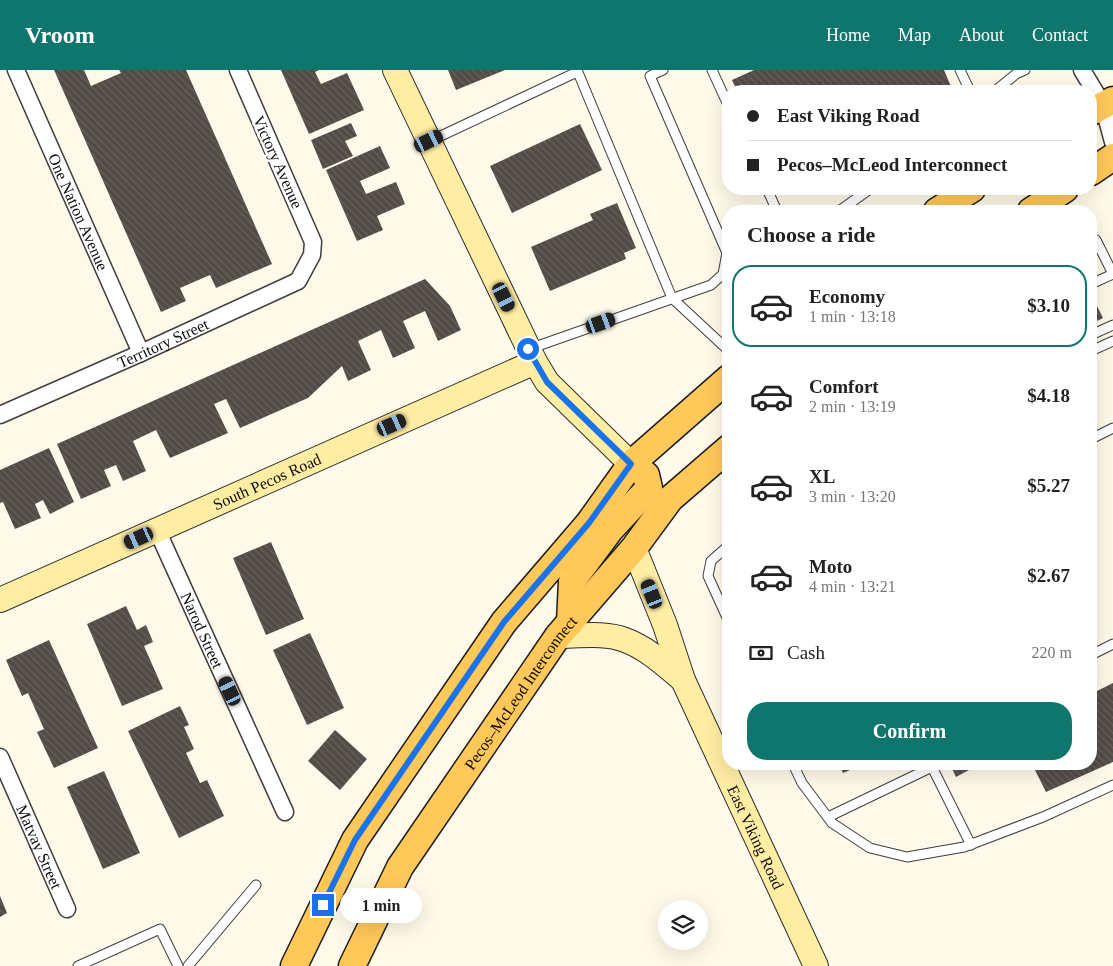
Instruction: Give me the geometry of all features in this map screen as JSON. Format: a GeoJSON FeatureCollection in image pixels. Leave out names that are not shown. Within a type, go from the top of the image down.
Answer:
{"type":"FeatureCollection","features":[{"type":"Feature","properties":{"kind":"main road"},"geometry":{"type":"LineString","coordinates":[[1097,168],[1113,157]]}},
{"type":"Feature","properties":{"kind":"main road"},"geometry":{"type":"LineString","coordinates":[[947,205],[962,195]]}},
{"type":"Feature","properties":{"kind":"main road"},"geometry":{"type":"LineString","coordinates":[[1040,205],[1056,195]]}},
{"type":"Feature","properties":{"kind":"main road"},"geometry":{"type":"LineString","coordinates":[[294,966],[355,840],[504,622],[589,523],[631,464],[722,384]]}},
{"type":"Feature","properties":{"kind":"main road","name":"Pecos–McLeod Interconnect"},"geometry":{"type":"LineString","coordinates":[[352,966],[400,867],[564,629],[634,548],[670,499],[722,454]]}},
{"type":"Feature","properties":{"kind":"main road"},"geometry":{"type":"LineString","coordinates":[[564,629],[572,581],[610,530],[649,488],[646,474],[631,464]]}},
{"type":"Feature","properties":{"kind":"street","name":"One Nation Avenue"},"geometry":{"type":"LineString","coordinates":[[16,70],[141,353]]}},
{"type":"Feature","properties":{"kind":"street","name":"Victory Avenue"},"geometry":{"type":"LineString","coordinates":[[238,70],[313,242],[312,255]]}},
{"type":"Feature","properties":{"kind":"street"},"geometry":{"type":"LineString","coordinates":[[395,70],[532,355],[547,382],[631,464]]}},
{"type":"Feature","properties":{"kind":"street"},"geometry":{"type":"LineString","coordinates":[[1082,70],[1091,85]]}},
{"type":"Feature","properties":{"kind":"street"},"geometry":{"type":"LineString","coordinates":[[1097,95],[1105,108],[1113,142]]}},
{"type":"Feature","properties":{"kind":"street","name":"Territory Street"},"geometry":{"type":"LineString","coordinates":[[0,415],[298,281],[312,255]]}},
{"type":"Feature","properties":{"kind":"street","name":"South Pecos Road"},"geometry":{"type":"LineString","coordinates":[[0,600],[157,530],[532,355]]}},
{"type":"Feature","properties":{"kind":"street","name":"Narod Street"},"geometry":{"type":"LineString","coordinates":[[157,530],[285,812]]}},
{"type":"Feature","properties":{"kind":"street","name":"East Viking Road"},"geometry":{"type":"LineString","coordinates":[[634,548],[665,625],[683,680],[722,764]]}},
{"type":"Feature","properties":{"kind":"street","name":"East Viking Road"},"geometry":{"type":"LineString","coordinates":[[564,629],[624,639],[649,653],[683,680]]}},
{"type":"Feature","properties":{"kind":"street","name":"Matvay Street"},"geometry":{"type":"LineString","coordinates":[[0,757],[67,909]]}},
{"type":"Feature","properties":{"kind":"street","name":"East Viking Road"},"geometry":{"type":"LineString","coordinates":[[725,770],[816,966]]}},
{"type":"Feature","properties":{"kind":"lane"},"geometry":{"type":"LineString","coordinates":[[663,70],[650,76],[722,239]]}},
{"type":"Feature","properties":{"kind":"lane"},"geometry":{"type":"LineString","coordinates":[[712,70],[722,92]]}},
{"type":"Feature","properties":{"kind":"lane"},"geometry":{"type":"LineString","coordinates":[[960,70],[967,85]]}},
{"type":"Feature","properties":{"kind":"lane"},"geometry":{"type":"LineString","coordinates":[[1001,85],[1015,72],[1025,70]]}},
{"type":"Feature","properties":{"kind":"lane"},"geometry":{"type":"LineString","coordinates":[[429,141],[577,71],[672,298],[722,344]]}},
{"type":"Feature","properties":{"kind":"lane"},"geometry":{"type":"LineString","coordinates":[[847,205],[862,195]]}},
{"type":"Feature","properties":{"kind":"lane"},"geometry":{"type":"LineString","coordinates":[[1097,242],[1113,274],[1097,281]]}},
{"type":"Feature","properties":{"kind":"lane"},"geometry":{"type":"LineString","coordinates":[[532,355],[672,298],[711,285],[722,274]]}},
{"type":"Feature","properties":{"kind":"lane"},"geometry":{"type":"LineString","coordinates":[[1097,332],[1113,325]]}},
{"type":"Feature","properties":{"kind":"lane"},"geometry":{"type":"LineString","coordinates":[[1097,348],[1113,341]]}},
{"type":"Feature","properties":{"kind":"lane"},"geometry":{"type":"LineString","coordinates":[[1097,435],[1113,428]]}},
{"type":"Feature","properties":{"kind":"lane"},"geometry":{"type":"LineString","coordinates":[[722,551],[711,560],[708,576],[722,607]]}},
{"type":"Feature","properties":{"kind":"lane"},"geometry":{"type":"LineString","coordinates":[[1097,652],[1113,644]]}},
{"type":"Feature","properties":{"kind":"lane"},"geometry":{"type":"LineString","coordinates":[[796,770],[802,783],[832,823],[870,848],[907,857],[970,845],[1043,817],[1113,785]]}},
{"type":"Feature","properties":{"kind":"lane"},"geometry":{"type":"LineString","coordinates":[[828,817],[926,770]]}},
{"type":"Feature","properties":{"kind":"lane"},"geometry":{"type":"LineString","coordinates":[[933,770],[970,845]]}},
{"type":"Feature","properties":{"kind":"lane"},"geometry":{"type":"LineString","coordinates":[[188,966],[256,885]]}},
{"type":"Feature","properties":{"kind":"lane"},"geometry":{"type":"LineString","coordinates":[[78,966],[160,929],[178,966]]}},
{"type":"Feature","properties":{"kind":"building"},"geometry":{"type":"Polygon","coordinates":[[[54,70],[84,70],[91,86],[121,73],[119,70],[186,70],[272,264],[216,288],[210,275],[180,288],[186,301],[161,312],[54,70]]]}},
{"type":"Feature","properties":{"kind":"building"},"geometry":{"type":"Polygon","coordinates":[[[281,70],[319,70],[315,72],[321,84],[347,73],[364,110],[309,134],[281,70]]]}},
{"type":"Feature","properties":{"kind":"building"},"geometry":{"type":"Polygon","coordinates":[[[448,70],[505,70],[456,90],[448,70]]]}},
{"type":"Feature","properties":{"kind":"building"},"geometry":{"type":"Polygon","coordinates":[[[754,70],[944,70],[950,85],[734,85],[732,80],[754,70]]]}},
{"type":"Feature","properties":{"kind":"building"},"geometry":{"type":"Polygon","coordinates":[[[351,123],[357,136],[345,141],[353,156],[323,169],[311,140],[351,123]]]}},
{"type":"Feature","properties":{"kind":"building"},"geometry":{"type":"Polygon","coordinates":[[[580,124],[602,170],[512,213],[490,166],[580,124]]]}},
{"type":"Feature","properties":{"kind":"building"},"geometry":{"type":"Polygon","coordinates":[[[380,146],[390,168],[360,181],[366,194],[396,182],[405,204],[377,216],[383,230],[357,241],[326,170],[380,146]]]}},
{"type":"Feature","properties":{"kind":"building"},"geometry":{"type":"Polygon","coordinates":[[[617,203],[636,248],[624,253],[626,259],[550,291],[531,247],[593,220],[590,214],[617,203]]]}},
{"type":"Feature","properties":{"kind":"building"},"geometry":{"type":"Polygon","coordinates":[[[425,279],[450,306],[461,330],[438,341],[425,311],[403,321],[415,348],[393,358],[381,330],[358,341],[371,370],[348,381],[342,366],[308,398],[240,428],[226,399],[214,404],[228,433],[170,458],[156,430],[133,441],[146,471],[123,481],[116,465],[104,470],[111,486],[81,499],[57,444],[425,279]]]}},
{"type":"Feature","properties":{"kind":"building"},"geometry":{"type":"Polygon","coordinates":[[[1097,306],[1103,318],[1097,321],[1097,306]]]}},
{"type":"Feature","properties":{"kind":"building"},"geometry":{"type":"Polygon","coordinates":[[[49,448],[74,502],[50,514],[43,500],[35,504],[41,518],[15,529],[3,502],[0,503],[0,470],[49,448]]]}},
{"type":"Feature","properties":{"kind":"building"},"geometry":{"type":"Polygon","coordinates":[[[271,542],[304,619],[266,635],[233,558],[271,542]]]}},
{"type":"Feature","properties":{"kind":"building"},"geometry":{"type":"Polygon","coordinates":[[[126,606],[137,630],[146,625],[153,642],[144,646],[163,689],[122,706],[87,624],[126,606]]]}},
{"type":"Feature","properties":{"kind":"building"},"geometry":{"type":"Polygon","coordinates":[[[310,633],[344,708],[307,725],[273,650],[310,633]]]}},
{"type":"Feature","properties":{"kind":"building"},"geometry":{"type":"Polygon","coordinates":[[[49,640],[98,748],[54,768],[37,732],[44,729],[28,693],[22,696],[6,660],[49,640]]]}},
{"type":"Feature","properties":{"kind":"building"},"geometry":{"type":"Polygon","coordinates":[[[1113,683],[1113,762],[1097,769],[1097,691],[1113,683]]]}},
{"type":"Feature","properties":{"kind":"building"},"geometry":{"type":"Polygon","coordinates":[[[180,706],[189,725],[184,727],[194,749],[186,753],[200,783],[207,780],[224,816],[179,838],[128,731],[180,706]]]}},
{"type":"Feature","properties":{"kind":"building"},"geometry":{"type":"Polygon","coordinates":[[[335,730],[367,759],[340,790],[308,761],[335,730]]]}},
{"type":"Feature","properties":{"kind":"building"},"geometry":{"type":"Polygon","coordinates":[[[953,770],[969,770],[956,777],[953,770]]]}},
{"type":"Feature","properties":{"kind":"building"},"geometry":{"type":"Polygon","coordinates":[[[1035,770],[1095,770],[1046,792],[1035,770]]]}},
{"type":"Feature","properties":{"kind":"building"},"geometry":{"type":"Polygon","coordinates":[[[104,771],[140,853],[103,869],[67,787],[104,771]]]}},
{"type":"Feature","properties":{"kind":"building"},"geometry":{"type":"Polygon","coordinates":[[[0,896],[7,913],[0,917],[0,896]]]}},
{"type":"Feature","properties":{"kind":"route"},"geometry":{"type":"LineString","coordinates":[[323,905],[355,840],[504,622],[589,523],[631,464],[547,382],[528,349]]}}]}
